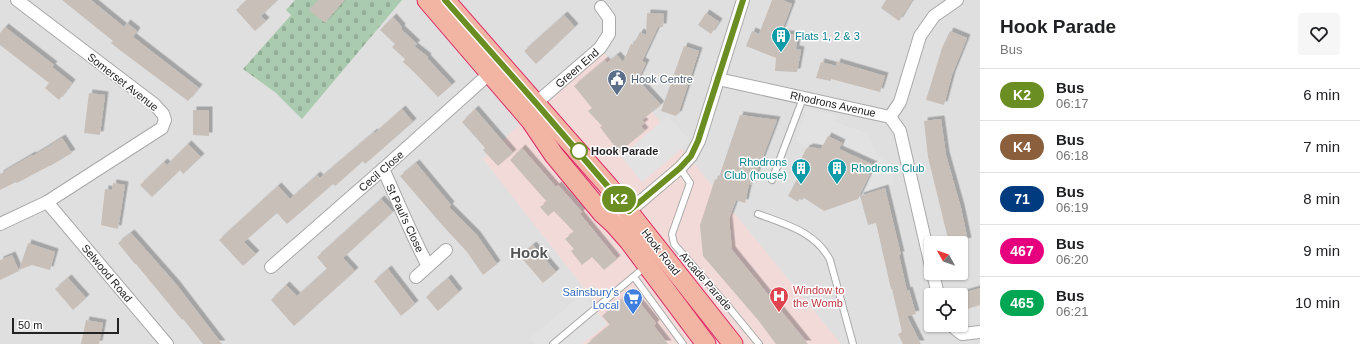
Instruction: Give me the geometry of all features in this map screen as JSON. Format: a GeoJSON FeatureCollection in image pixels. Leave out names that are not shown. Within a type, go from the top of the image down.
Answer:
{"type":"FeatureCollection","features":[{"type":"Feature","properties":{"kind":"highway","name":"Hook Road"},"geometry":{"type":"LineString","coordinates":[[427,0],[489,74],[531,121],[554,155],[602,213],[614,224],[641,271],[706,344]]}},
{"type":"Feature","properties":{"kind":"highway","name":"Hook Road"},"geometry":{"type":"LineString","coordinates":[[445,0],[629,211],[733,344]]}},
{"type":"Feature","properties":{"kind":"street","name":"Somerset Avenue"},"geometry":{"type":"LineString","coordinates":[[0,224],[47,202],[162,128],[165,120],[163,114],[154,104],[17,0]]}},
{"type":"Feature","properties":{"kind":"street"},"geometry":{"type":"LineString","coordinates":[[614,224],[680,168],[691,156],[698,141],[743,0]]}},
{"type":"Feature","properties":{"kind":"street"},"geometry":{"type":"LineString","coordinates":[[890,117],[900,102],[920,36],[934,16],[957,0]]}},
{"type":"Feature","properties":{"kind":"street","name":"Green End"},"geometry":{"type":"LineString","coordinates":[[536,103],[600,48],[609,34],[610,18],[602,7]]}},
{"type":"Feature","properties":{"kind":"street","name":"Cecil Close"},"geometry":{"type":"LineString","coordinates":[[271,267],[489,74]]}},
{"type":"Feature","properties":{"kind":"street","name":"Rhodrons Avenue"},"geometry":{"type":"LineString","coordinates":[[718,79],[890,117],[900,131],[924,236]]}},
{"type":"Feature","properties":{"kind":"street","name":"St Paul's Close"},"geometry":{"type":"LineString","coordinates":[[383,169],[401,207],[413,238],[428,266]]}},
{"type":"Feature","properties":{"kind":"street","name":"Selwood Road"},"geometry":{"type":"LineString","coordinates":[[47,202],[166,344]]}},
{"type":"Feature","properties":{"kind":"street","name":"St Paul's Close"},"geometry":{"type":"LineString","coordinates":[[416,277],[446,250]]}},
{"type":"Feature","properties":{"kind":"street"},"geometry":{"type":"LineString","coordinates":[[960,332],[962,334],[980,332]]}},
{"type":"Feature","properties":{"kind":"lane"},"geometry":{"type":"LineString","coordinates":[[772,180],[803,98]]}},
{"type":"Feature","properties":{"kind":"lane","name":"Arcade Parade"},"geometry":{"type":"LineString","coordinates":[[680,168],[690,183],[672,234],[674,244],[759,344]]}},
{"type":"Feature","properties":{"kind":"lane"},"geometry":{"type":"LineString","coordinates":[[758,214],[803,232],[820,244],[826,251],[830,260],[853,344]]}},
{"type":"Feature","properties":{"kind":"lane"},"geometry":{"type":"LineString","coordinates":[[553,344],[641,271],[683,344]]}},
{"type":"Feature","properties":{"kind":"shaded area"},"geometry":{"type":"Polygon","coordinates":[[[0,0],[980,0],[980,344],[0,344],[0,0]]]}},
{"type":"Feature","properties":{"kind":"shaded area"},"geometry":{"type":"Polygon","coordinates":[[[600,48],[841,344],[553,344],[598,306],[483,159],[600,48]]]}},
{"type":"Feature","properties":{"kind":"shaded area"},"geometry":{"type":"Polygon","coordinates":[[[806,109],[836,115],[836,122],[868,134],[877,155],[889,164],[894,184],[859,196],[875,162],[840,146],[842,143],[828,136],[819,153],[813,148],[809,148],[796,141],[806,109]]]}},
{"type":"Feature","properties":{"kind":"shaded area"},"geometry":{"type":"Polygon","coordinates":[[[668,116],[691,141],[642,182],[621,156],[668,116]]]}},
{"type":"Feature","properties":{"kind":"shaded area"},"geometry":{"type":"Polygon","coordinates":[[[582,294],[607,324],[582,344],[535,344],[530,338],[582,294]]]}},
{"type":"Feature","properties":{"kind":"green space"},"geometry":{"type":"Polygon","coordinates":[[[295,0],[402,0],[302,119],[276,93],[243,69],[291,15],[286,10],[295,0]]]}},
{"type":"Feature","properties":{"kind":"building"},"geometry":{"type":"Polygon","coordinates":[[[62,0],[91,0],[124,27],[127,23],[137,31],[133,37],[199,88],[188,101],[111,43],[113,41],[62,0]]]}},
{"type":"Feature","properties":{"kind":"building"},"geometry":{"type":"Polygon","coordinates":[[[247,0],[278,0],[261,16],[266,21],[255,31],[236,10],[247,0]]]}},
{"type":"Feature","properties":{"kind":"building"},"geometry":{"type":"Polygon","coordinates":[[[318,0],[345,0],[325,23],[309,10],[318,0]]]}},
{"type":"Feature","properties":{"kind":"building"},"geometry":{"type":"Polygon","coordinates":[[[772,0],[782,0],[792,4],[781,33],[797,35],[796,49],[801,50],[797,72],[775,71],[776,58],[746,46],[752,31],[759,34],[772,0]]]}},
{"type":"Feature","properties":{"kind":"building"},"geometry":{"type":"Polygon","coordinates":[[[886,0],[912,0],[899,21],[881,8],[886,0]]]}},
{"type":"Feature","properties":{"kind":"building","name":"Hook Centre"},"geometry":{"type":"Polygon","coordinates":[[[647,13],[664,14],[663,27],[658,27],[642,61],[646,63],[638,80],[661,105],[642,120],[645,123],[641,126],[645,131],[619,152],[600,127],[602,126],[588,111],[592,108],[574,86],[605,60],[607,63],[617,55],[623,62],[631,44],[633,45],[640,32],[646,35],[647,13]]]}},
{"type":"Feature","properties":{"kind":"building"},"geometry":{"type":"Polygon","coordinates":[[[706,13],[719,22],[711,34],[698,25],[706,13]]]}},
{"type":"Feature","properties":{"kind":"building"},"geometry":{"type":"Polygon","coordinates":[[[564,15],[575,27],[536,64],[524,51],[564,15]]]}},
{"type":"Feature","properties":{"kind":"building"},"geometry":{"type":"Polygon","coordinates":[[[393,17],[402,27],[401,29],[417,44],[414,46],[428,57],[427,58],[452,85],[438,97],[403,62],[405,59],[392,47],[395,44],[380,30],[393,17]]]}},
{"type":"Feature","properties":{"kind":"building"},"geometry":{"type":"Polygon","coordinates":[[[5,27],[54,65],[52,67],[72,83],[59,100],[45,88],[49,83],[0,45],[0,33],[5,27]]]}},
{"type":"Feature","properties":{"kind":"building"},"geometry":{"type":"Polygon","coordinates":[[[950,31],[967,38],[952,75],[944,105],[926,100],[942,48],[950,31]]]}},
{"type":"Feature","properties":{"kind":"building"},"geometry":{"type":"Polygon","coordinates":[[[684,46],[699,51],[678,115],[677,114],[676,116],[661,111],[684,46]]]}},
{"type":"Feature","properties":{"kind":"building"},"geometry":{"type":"Polygon","coordinates":[[[821,62],[836,66],[837,62],[885,76],[880,92],[831,79],[831,81],[816,78],[821,62]]]}},
{"type":"Feature","properties":{"kind":"building"},"geometry":{"type":"Polygon","coordinates":[[[89,93],[105,95],[100,135],[84,133],[89,93]]]}},
{"type":"Feature","properties":{"kind":"building"},"geometry":{"type":"Polygon","coordinates":[[[402,109],[413,122],[365,164],[363,161],[335,186],[333,184],[287,224],[277,213],[244,242],[256,254],[243,266],[219,240],[278,186],[290,199],[317,175],[320,178],[402,109]]]}},
{"type":"Feature","properties":{"kind":"building"},"geometry":{"type":"Polygon","coordinates":[[[475,109],[513,153],[498,166],[483,150],[485,148],[462,122],[475,109]]]}},
{"type":"Feature","properties":{"kind":"building"},"geometry":{"type":"Polygon","coordinates":[[[193,110],[209,110],[209,136],[193,135],[193,110]]]}},
{"type":"Feature","properties":{"kind":"building"},"geometry":{"type":"Polygon","coordinates":[[[740,115],[777,120],[752,185],[749,184],[745,203],[736,200],[729,219],[732,250],[808,344],[776,344],[758,320],[703,256],[700,225],[715,179],[718,180],[740,115]]]}},
{"type":"Feature","properties":{"kind":"building"},"geometry":{"type":"Polygon","coordinates":[[[941,119],[946,155],[961,208],[967,236],[947,236],[928,157],[924,121],[941,119]]]}},
{"type":"Feature","properties":{"kind":"building","name":"Rhodrons Club"},"geometry":{"type":"Polygon","coordinates":[[[828,136],[842,143],[839,149],[874,165],[858,199],[824,211],[804,198],[802,200],[799,199],[798,202],[788,196],[803,168],[798,165],[806,149],[810,147],[821,149],[828,136]]]}},
{"type":"Feature","properties":{"kind":"building"},"geometry":{"type":"Polygon","coordinates":[[[62,138],[72,153],[17,183],[16,182],[0,190],[0,174],[62,138]]]}},
{"type":"Feature","properties":{"kind":"building"},"geometry":{"type":"Polygon","coordinates":[[[188,144],[201,157],[183,174],[180,170],[152,197],[140,185],[164,162],[167,165],[188,144]]]}},
{"type":"Feature","properties":{"kind":"building"},"geometry":{"type":"Polygon","coordinates":[[[522,148],[556,187],[558,185],[582,212],[580,214],[617,259],[604,270],[592,257],[582,265],[571,251],[574,249],[565,239],[574,232],[554,211],[548,216],[540,207],[547,202],[510,160],[522,148]]]}},
{"type":"Feature","properties":{"kind":"building"},"geometry":{"type":"Polygon","coordinates":[[[416,163],[451,205],[449,207],[477,235],[497,264],[483,275],[467,252],[400,176],[416,163]]]}},
{"type":"Feature","properties":{"kind":"building"},"geometry":{"type":"Polygon","coordinates":[[[113,183],[125,185],[118,229],[101,225],[105,189],[112,190],[113,183]]]}},
{"type":"Feature","properties":{"kind":"building"},"geometry":{"type":"Polygon","coordinates":[[[885,188],[901,255],[899,255],[907,291],[909,290],[916,314],[907,316],[921,344],[903,344],[898,334],[902,332],[876,223],[868,225],[860,196],[885,188]]]}},
{"type":"Feature","properties":{"kind":"building"},"geometry":{"type":"Polygon","coordinates":[[[381,199],[393,212],[343,258],[355,271],[294,326],[271,300],[286,285],[297,296],[327,269],[317,257],[381,199]]]}},
{"type":"Feature","properties":{"kind":"building"},"geometry":{"type":"Polygon","coordinates":[[[131,233],[176,284],[222,344],[203,344],[135,264],[118,243],[131,233]]]}},
{"type":"Feature","properties":{"kind":"building"},"geometry":{"type":"Polygon","coordinates":[[[28,243],[55,252],[50,270],[32,265],[19,270],[28,243]]]}},
{"type":"Feature","properties":{"kind":"building"},"geometry":{"type":"Polygon","coordinates":[[[533,245],[556,272],[543,283],[520,256],[533,245]]]}},
{"type":"Feature","properties":{"kind":"building"},"geometry":{"type":"Polygon","coordinates":[[[12,255],[19,271],[0,280],[0,260],[12,255]]]}},
{"type":"Feature","properties":{"kind":"building"},"geometry":{"type":"Polygon","coordinates":[[[388,269],[415,304],[401,316],[374,281],[388,269]]]}},
{"type":"Feature","properties":{"kind":"building"},"geometry":{"type":"Polygon","coordinates":[[[68,278],[86,298],[73,310],[55,289],[68,278]]]}},
{"type":"Feature","properties":{"kind":"building"},"geometry":{"type":"Polygon","coordinates":[[[448,278],[459,292],[438,311],[426,297],[448,278]]]}},
{"type":"Feature","properties":{"kind":"building"},"geometry":{"type":"Polygon","coordinates":[[[980,288],[980,305],[968,309],[968,292],[980,288]]]}},
{"type":"Feature","properties":{"kind":"building"},"geometry":{"type":"Polygon","coordinates":[[[631,292],[656,323],[654,326],[668,344],[587,344],[610,325],[602,316],[631,292]]]}},
{"type":"Feature","properties":{"kind":"building"},"geometry":{"type":"Polygon","coordinates":[[[86,320],[103,323],[99,344],[81,344],[86,320]]]}},
{"type":"Feature","properties":{"kind":"bus line","name":"K2"},"geometry":{"type":"LineString","coordinates":[[445,0],[603,179],[629,211],[680,168],[691,156],[698,141],[743,0]]}},
{"type":"Feature","properties":{"kind":"place","name":"Flats 1, 2 & 3"},"geometry":{"type":"Point","coordinates":[781,53]}},
{"type":"Feature","properties":{"kind":"place","name":"Hook Centre"},"geometry":{"type":"Point","coordinates":[617,96]}},
{"type":"Feature","properties":{"kind":"place","name":"Hook Parade"},"geometry":{"type":"Point","coordinates":[579,151]}},
{"type":"Feature","properties":{"kind":"place","name":"Rhodrons Club (house)"},"geometry":{"type":"Point","coordinates":[801,185]}},
{"type":"Feature","properties":{"kind":"place","name":"Rhodrons Club"},"geometry":{"type":"Point","coordinates":[837,185]}},
{"type":"Feature","properties":{"kind":"place","name":"Window to the Womb"},"geometry":{"type":"Point","coordinates":[779,313]}},
{"type":"Feature","properties":{"kind":"place","name":"Sainsbury's Local"},"geometry":{"type":"Point","coordinates":[633,315]}},
{"type":"Feature","properties":{"kind":"district","name":"Hook"},"geometry":{"type":"Point","coordinates":[529,252]}}]}
